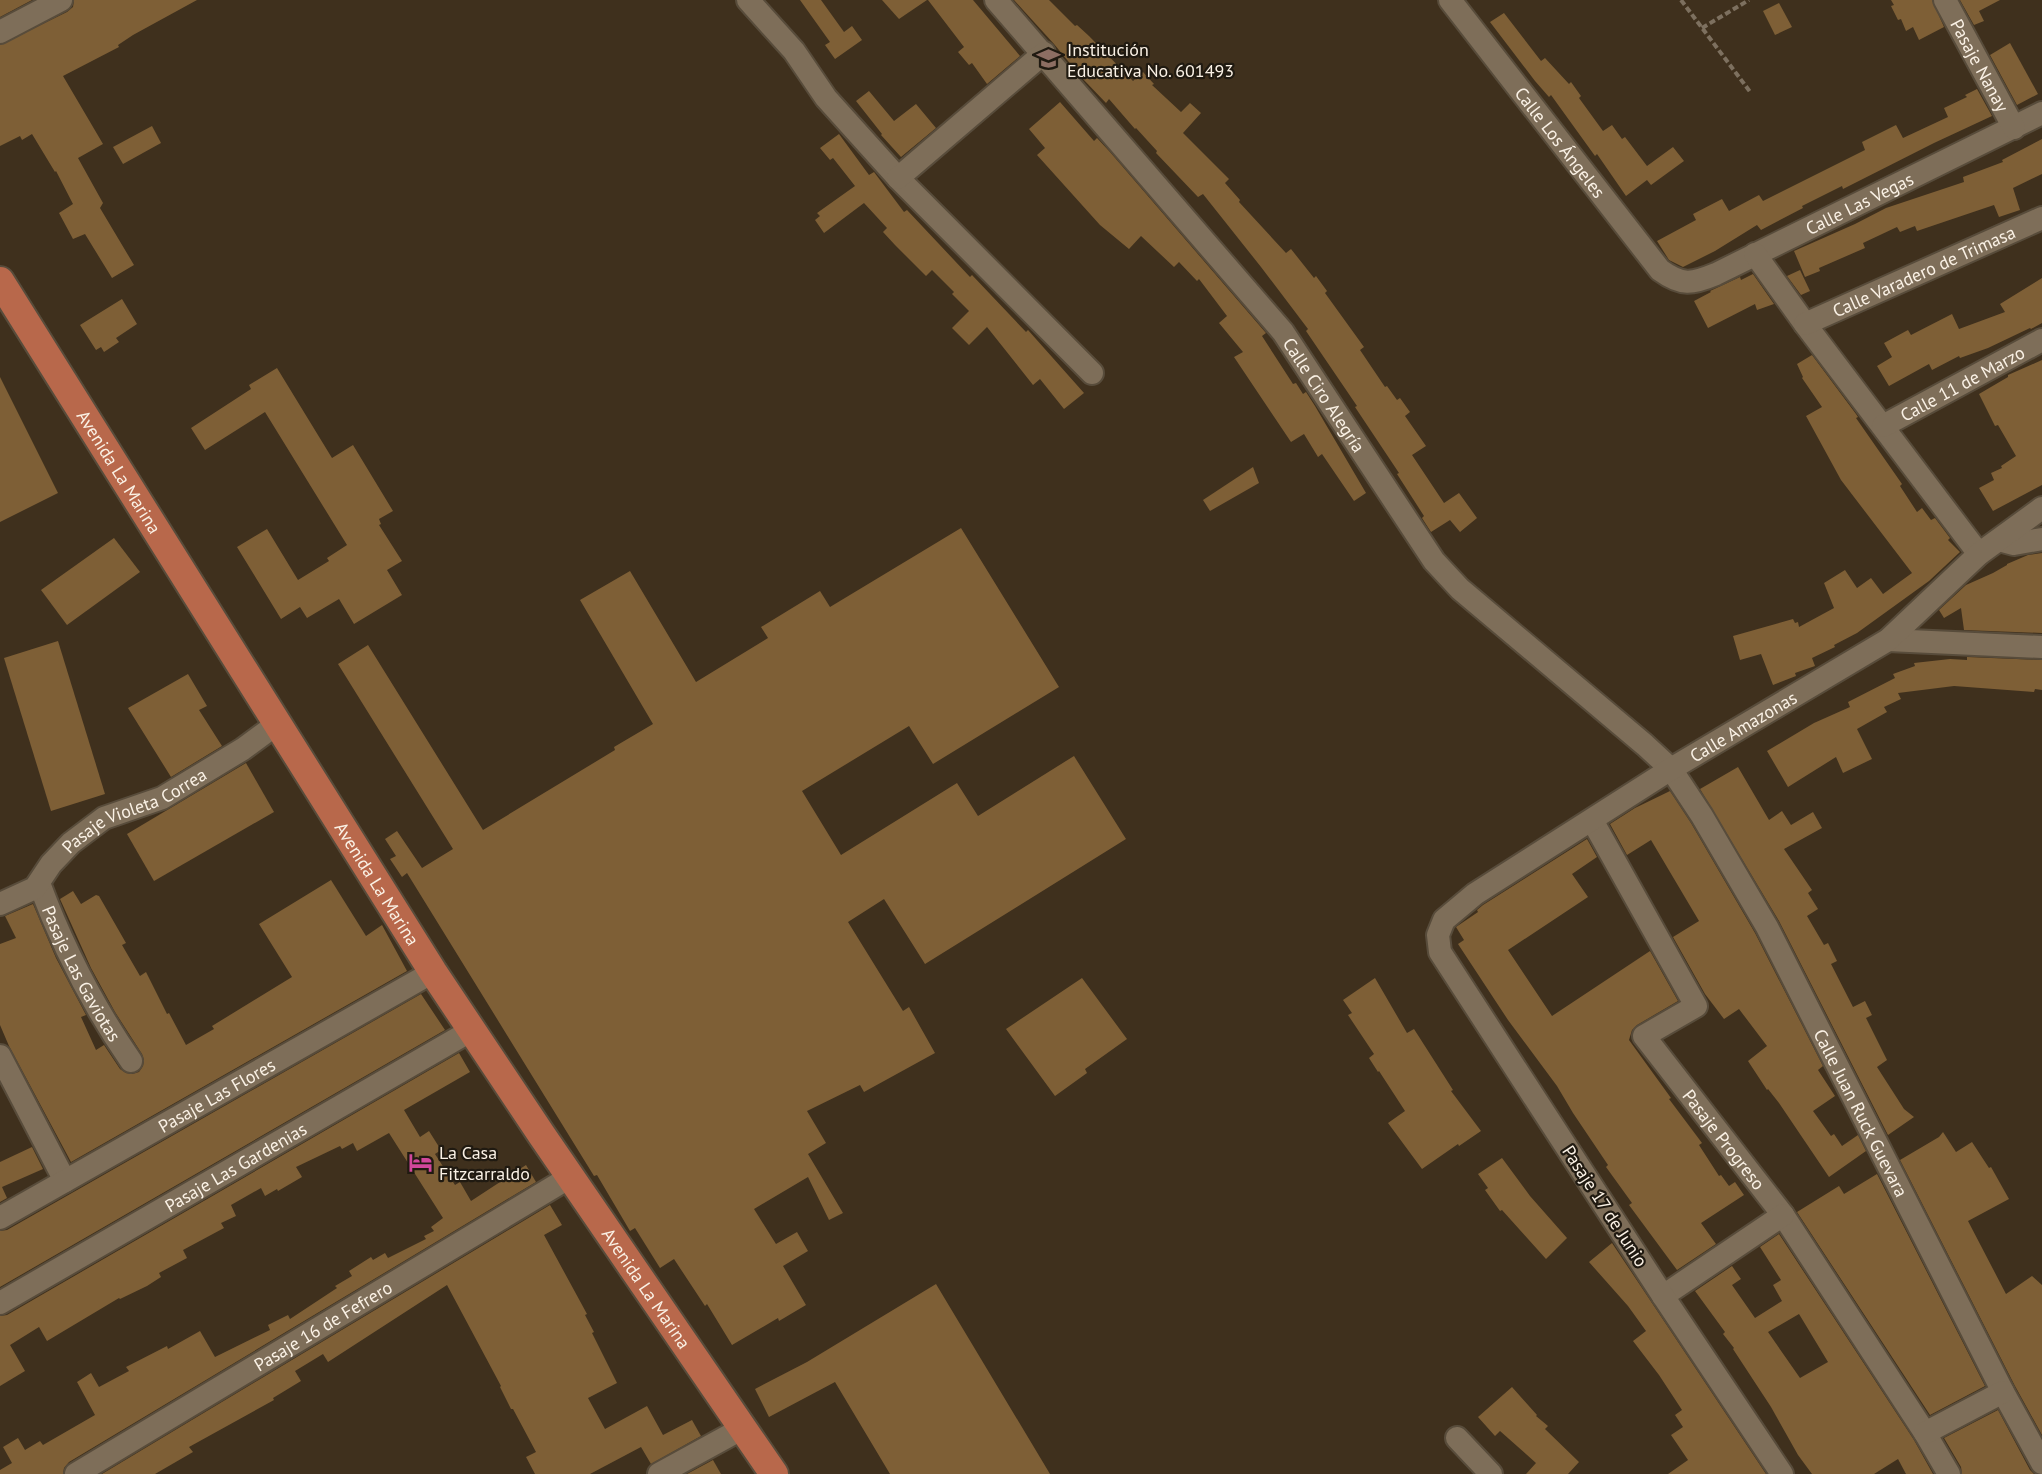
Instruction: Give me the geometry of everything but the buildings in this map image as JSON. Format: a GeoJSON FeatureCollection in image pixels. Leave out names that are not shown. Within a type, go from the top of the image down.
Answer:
{"type":"FeatureCollection","features":[{"type":"Feature","properties":{"kind":"main road","name":"Avenida La Marina"},"geometry":{"type":"LineString","coordinates":[[0,281],[433,972],[570,1177],[774,1474]]}},
{"type":"Feature","properties":{"kind":"street"},"geometry":{"type":"LineString","coordinates":[[0,32],[61,0]]}},
{"type":"Feature","properties":{"kind":"street"},"geometry":{"type":"LineString","coordinates":[[748,0],[794,51],[826,98],[898,178],[1092,374]]}},
{"type":"Feature","properties":{"kind":"street","name":"Calle Ciro Alegría"},"geometry":{"type":"LineString","coordinates":[[996,0],[1283,332],[1434,561],[1460,589],[1671,769]]}},
{"type":"Feature","properties":{"kind":"street","name":"Calle Los Ángeles"},"geometry":{"type":"LineString","coordinates":[[1450,0],[1660,270],[1675,281]]}},
{"type":"Feature","properties":{"kind":"street","name":"Pasaje Nanay"},"geometry":{"type":"LineString","coordinates":[[1945,0],[2014,128]]}},
{"type":"Feature","properties":{"kind":"street"},"geometry":{"type":"LineString","coordinates":[[898,178],[1044,53]]}},
{"type":"Feature","properties":{"kind":"street","name":"Calle Las Vegas"},"geometry":{"type":"LineString","coordinates":[[1675,281],[1696,282],[1716,274],[2042,113]]}},
{"type":"Feature","properties":{"kind":"street","name":"Calle Varadero de Trimasa"},"geometry":{"type":"LineString","coordinates":[[1805,324],[2042,218]]}},
{"type":"Feature","properties":{"kind":"street"},"geometry":{"type":"LineString","coordinates":[[1755,254],[1805,324],[1979,554]]}},
{"type":"Feature","properties":{"kind":"street","name":"Calle 11 de Marzo"},"geometry":{"type":"LineString","coordinates":[[1883,426],[2042,339]]}},
{"type":"Feature","properties":{"kind":"street","name":"Calle Amazonas"},"geometry":{"type":"LineString","coordinates":[[1437,934],[1444,920],[1475,894],[1671,769],[1888,640],[1979,554],[2042,508]]}},
{"type":"Feature","properties":{"kind":"street"},"geometry":{"type":"LineString","coordinates":[[1999,540],[2014,544],[2042,539]]}},
{"type":"Feature","properties":{"kind":"street"},"geometry":{"type":"LineString","coordinates":[[1888,640],[2042,647]]}},
{"type":"Feature","properties":{"kind":"street","name":"Pasaje Violeta Correa"},"geometry":{"type":"LineString","coordinates":[[0,904],[35,888],[51,864],[71,843],[104,818],[162,798],[243,749],[277,724]]}},
{"type":"Feature","properties":{"kind":"street","name":"Calle Juan Ruck Guevara"},"geometry":{"type":"LineString","coordinates":[[1671,769],[1702,816],[1767,927],[2003,1392],[2042,1463]]}},
{"type":"Feature","properties":{"kind":"street","name":"Pasaje Progreso"},"geometry":{"type":"LineString","coordinates":[[1592,820],[1696,1005],[1644,1036],[1783,1215],[1925,1433],[1948,1474]]}},
{"type":"Feature","properties":{"kind":"street","name":"Pasaje Las Gaviotas"},"geometry":{"type":"LineString","coordinates":[[39,883],[53,920],[106,1025],[131,1061]]}},
{"type":"Feature","properties":{"kind":"street","name":"Pasaje 17 de Junio"},"geometry":{"type":"LineString","coordinates":[[1437,934],[1440,952],[1663,1296],[1782,1474]]}},
{"type":"Feature","properties":{"kind":"street","name":"Pasaje Las Flores"},"geometry":{"type":"LineString","coordinates":[[0,1218],[433,972]]}},
{"type":"Feature","properties":{"kind":"street","name":"Pasaje Las Gardenias"},"geometry":{"type":"LineString","coordinates":[[0,1303],[472,1030]]}},
{"type":"Feature","properties":{"kind":"street"},"geometry":{"type":"LineString","coordinates":[[0,1056],[65,1181]]}},
{"type":"Feature","properties":{"kind":"street","name":"Pasaje 16 de Fefrero"},"geometry":{"type":"LineString","coordinates":[[76,1474],[570,1177]]}},
{"type":"Feature","properties":{"kind":"street"},"geometry":{"type":"LineString","coordinates":[[1663,1296],[1783,1215]]}},
{"type":"Feature","properties":{"kind":"street"},"geometry":{"type":"LineString","coordinates":[[1925,1433],[2003,1392]]}},
{"type":"Feature","properties":{"kind":"street"},"geometry":{"type":"LineString","coordinates":[[658,1474],[743,1428]]}},
{"type":"Feature","properties":{"kind":"street"},"geometry":{"type":"LineString","coordinates":[[1457,1438],[1491,1474]]}},
{"type":"Feature","properties":{"kind":"path"},"geometry":{"type":"LineString","coordinates":[[1681,0],[1751,93]]}},
{"type":"Feature","properties":{"kind":"path"},"geometry":{"type":"LineString","coordinates":[[1702,28],[1749,0]]}},
{"type":"Feature","properties":{"kind":"place","name":"Institución Educativa No. 601493"},"geometry":{"type":"Point","coordinates":[1049,59]}},
{"type":"Feature","properties":{"kind":"place","name":"La Casa Fitzcarraldo"},"geometry":{"type":"Point","coordinates":[421,1162]}}]}
